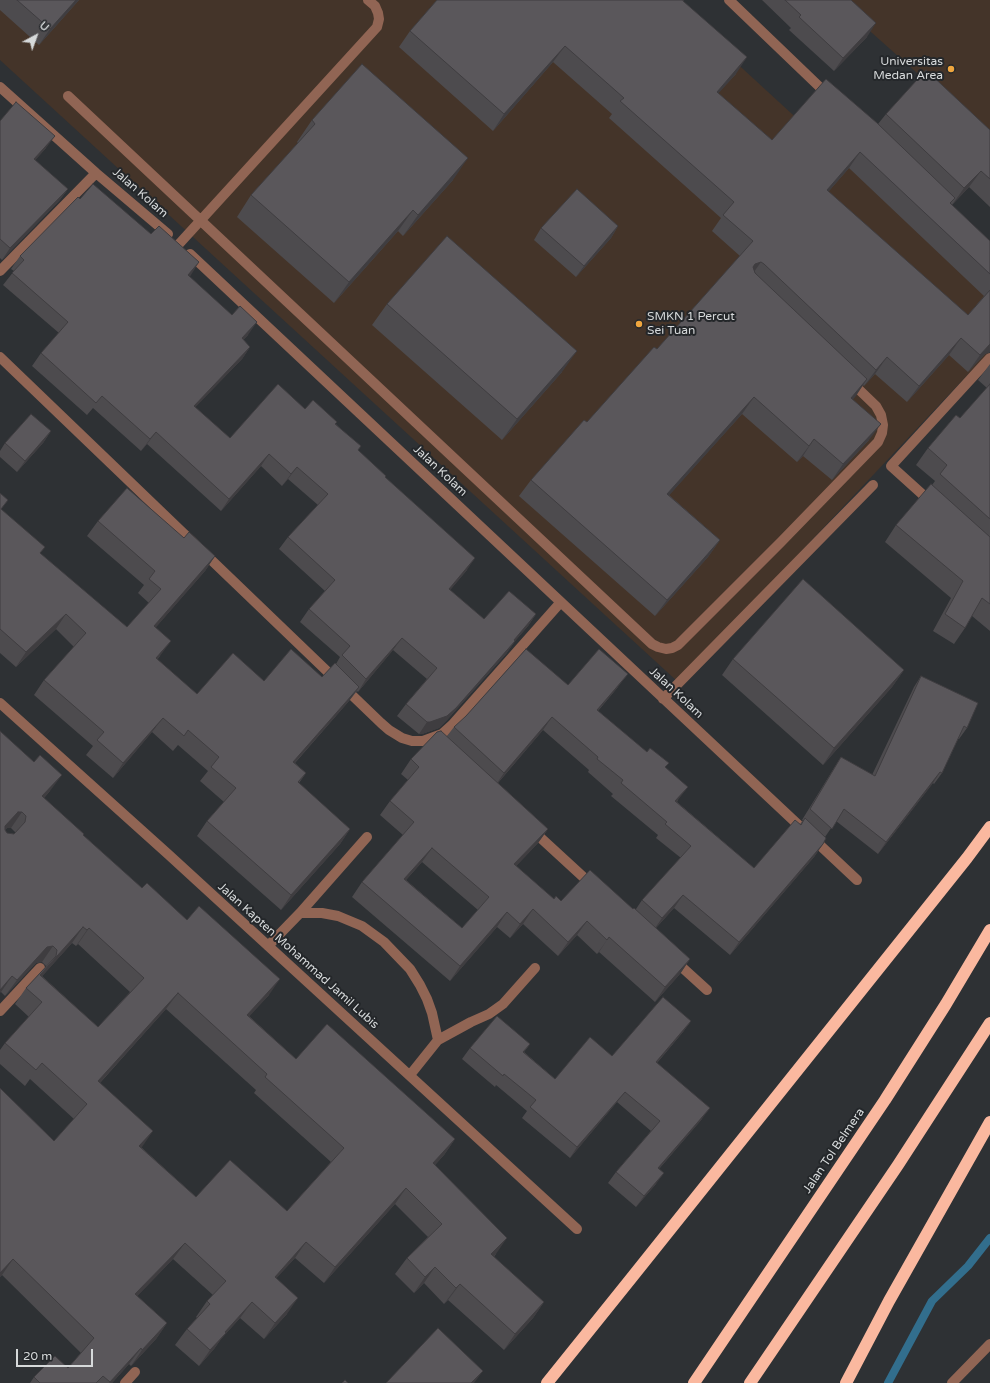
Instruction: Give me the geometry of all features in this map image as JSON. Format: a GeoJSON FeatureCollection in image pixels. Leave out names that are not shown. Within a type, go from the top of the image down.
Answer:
{"type":"FeatureCollection","features":[{"type":"Feature","properties":{"kind":"highway"},"geometry":{"type":"LineString","coordinates":[[547,1383],[967,858],[990,827]]}},
{"type":"Feature","properties":{"kind":"highway","name":"Jalan Tol Belmera"},"geometry":{"type":"LineString","coordinates":[[694,1383],[885,1100],[946,1004],[990,930]]}},
{"type":"Feature","properties":{"kind":"highway"},"geometry":{"type":"LineString","coordinates":[[750,1383],[898,1165],[990,1023]]}},
{"type":"Feature","properties":{"kind":"highway"},"geometry":{"type":"LineString","coordinates":[[846,1383],[889,1301],[990,1122]]}},
{"type":"Feature","properties":{"kind":"street"},"geometry":{"type":"LineString","coordinates":[[179,244],[377,27],[379,19],[378,13],[375,6],[368,0]]}},
{"type":"Feature","properties":{"kind":"street"},"geometry":{"type":"LineString","coordinates":[[729,0],[837,104]]}},
{"type":"Feature","properties":{"kind":"street","name":"Jalan Kolam"},"geometry":{"type":"LineString","coordinates":[[0,87],[96,173],[179,244],[856,880]]}},
{"type":"Feature","properties":{"kind":"street"},"geometry":{"type":"LineString","coordinates":[[68,96],[652,644],[666,649],[678,645],[878,442],[882,433],[883,425],[876,406],[843,374]]}},
{"type":"Feature","properties":{"kind":"street"},"geometry":{"type":"LineString","coordinates":[[0,271],[96,173]]}},
{"type":"Feature","properties":{"kind":"street"},"geometry":{"type":"LineString","coordinates":[[0,357],[381,723],[402,738],[412,741],[436,741],[452,725],[560,603]]}},
{"type":"Feature","properties":{"kind":"street"},"geometry":{"type":"LineString","coordinates":[[937,508],[891,466],[982,373],[990,358]]}},
{"type":"Feature","properties":{"kind":"street"},"geometry":{"type":"LineString","coordinates":[[663,699],[873,485]]}},
{"type":"Feature","properties":{"kind":"street","name":"Jalan Kapten Mohammad Jamil Lubis"},"geometry":{"type":"LineString","coordinates":[[0,703],[578,1229]]}},
{"type":"Feature","properties":{"kind":"street"},"geometry":{"type":"LineString","coordinates":[[526,824],[602,893]]}},
{"type":"Feature","properties":{"kind":"street"},"geometry":{"type":"LineString","coordinates":[[268,946],[300,913],[367,837]]}},
{"type":"Feature","properties":{"kind":"street"},"geometry":{"type":"LineString","coordinates":[[300,913],[322,913],[338,916],[362,926],[384,942],[410,969],[420,985],[432,1013],[438,1040]]}},
{"type":"Feature","properties":{"kind":"street"},"geometry":{"type":"LineString","coordinates":[[666,952],[706,990]]}},
{"type":"Feature","properties":{"kind":"street"},"geometry":{"type":"LineString","coordinates":[[0,1011],[40,968]]}},
{"type":"Feature","properties":{"kind":"street"},"geometry":{"type":"LineString","coordinates":[[410,1075],[438,1040],[489,1014],[503,1004],[535,968]]}},
{"type":"Feature","properties":{"kind":"street"},"geometry":{"type":"LineString","coordinates":[[952,1383],[990,1344]]}},
{"type":"Feature","properties":{"kind":"street"},"geometry":{"type":"LineString","coordinates":[[125,1383],[135,1372]]}},
{"type":"Feature","properties":{"kind":"shaded area","name":"SMKN 1 Percut Sei Tuan"},"geometry":{"type":"Polygon","coordinates":[[[0,0],[668,0],[990,296],[990,351],[678,682],[0,60],[0,0]]]}},
{"type":"Feature","properties":{"kind":"shaded area","name":"Universitas Medan Area"},"geometry":{"type":"Polygon","coordinates":[[[835,0],[990,0],[990,138],[835,0]]]}},
{"type":"Feature","properties":{"kind":"building"},"geometry":{"type":"Polygon","coordinates":[[[17,0],[76,0],[50,29],[17,0]]]}},
{"type":"Feature","properties":{"kind":"building"},"geometry":{"type":"Polygon","coordinates":[[[437,0],[683,0],[747,57],[717,92],[772,140],[826,79],[877,123],[955,198],[950,203],[990,241],[990,274],[860,152],[827,190],[968,315],[990,290],[990,344],[980,355],[961,338],[919,386],[887,357],[876,370],[764,264],[761,262],[755,264],[753,267],[755,273],[867,379],[851,398],[881,424],[843,464],[814,439],[809,446],[754,397],[667,494],[720,540],[667,600],[531,480],[584,420],[587,422],[654,347],[657,349],[753,241],[723,215],[734,202],[620,101],[624,98],[565,46],[504,114],[410,31],[437,0]]]}},
{"type":"Feature","properties":{"kind":"building"},"geometry":{"type":"Polygon","coordinates":[[[785,0],[851,0],[876,23],[843,58],[799,17],[801,15],[785,0]]]}},
{"type":"Feature","properties":{"kind":"building"},"geometry":{"type":"Polygon","coordinates":[[[362,64],[468,158],[418,215],[413,210],[349,282],[251,195],[315,124],[312,120],[362,64]]]}},
{"type":"Feature","properties":{"kind":"building"},"geometry":{"type":"Polygon","coordinates":[[[926,70],[990,130],[990,179],[981,171],[964,188],[886,114],[926,70]]]}},
{"type":"Feature","properties":{"kind":"building"},"geometry":{"type":"Polygon","coordinates":[[[16,102],[55,136],[34,159],[68,189],[10,248],[0,239],[0,121],[16,102]]]}},
{"type":"Feature","properties":{"kind":"building"},"geometry":{"type":"Polygon","coordinates":[[[93,184],[151,234],[159,226],[199,262],[188,275],[232,315],[240,306],[257,322],[242,338],[250,347],[194,406],[230,438],[278,384],[305,409],[313,400],[337,422],[335,424],[361,446],[358,450],[386,476],[385,477],[475,558],[449,589],[484,619],[509,591],[536,614],[514,640],[515,641],[456,708],[447,716],[427,722],[406,704],[437,668],[402,638],[366,679],[342,655],[350,646],[309,609],[335,580],[288,537],[328,494],[297,467],[291,474],[269,454],[229,499],[156,432],[150,439],[102,396],[96,403],[41,353],[68,322],[12,273],[24,260],[20,256],[78,197],[80,199],[93,184]]]}},
{"type":"Feature","properties":{"kind":"building"},"geometry":{"type":"Polygon","coordinates":[[[577,189],[618,226],[584,266],[541,228],[577,189]]]}},
{"type":"Feature","properties":{"kind":"building"},"geometry":{"type":"Polygon","coordinates":[[[447,236],[577,351],[517,419],[387,304],[447,236]]]}},
{"type":"Feature","properties":{"kind":"building"},"geometry":{"type":"Polygon","coordinates":[[[990,384],[990,519],[940,474],[947,465],[928,448],[956,415],[960,418],[990,384]]]}},
{"type":"Feature","properties":{"kind":"building"},"geometry":{"type":"Polygon","coordinates":[[[31,414],[51,431],[25,461],[5,443],[31,414]]]}},
{"type":"Feature","properties":{"kind":"building"},"geometry":{"type":"Polygon","coordinates":[[[931,484],[990,537],[990,604],[982,598],[965,628],[945,614],[963,581],[896,525],[931,484]]]}},
{"type":"Feature","properties":{"kind":"building"},"geometry":{"type":"Polygon","coordinates":[[[127,488],[184,538],[189,532],[215,556],[154,626],[171,641],[156,658],[197,694],[233,653],[264,681],[291,649],[322,677],[335,663],[359,687],[293,762],[306,773],[298,782],[350,829],[291,895],[207,821],[236,788],[211,767],[219,757],[188,730],[184,736],[163,718],[123,763],[97,740],[104,732],[44,680],[86,633],[66,614],[26,652],[0,629],[0,493],[8,500],[1,509],[45,547],[40,553],[127,627],[161,589],[149,579],[155,571],[98,521],[127,488]]]}},
{"type":"Feature","properties":{"kind":"building"},"geometry":{"type":"Polygon","coordinates":[[[803,579],[904,670],[834,748],[733,659],[803,579]]]}},
{"type":"Feature","properties":{"kind":"building"},"geometry":{"type":"Polygon","coordinates":[[[526,649],[568,685],[599,649],[628,674],[597,710],[647,752],[650,748],[669,763],[665,767],[688,787],[675,801],[754,868],[795,820],[801,825],[805,818],[826,838],[823,844],[739,942],[683,895],[662,918],[642,900],[691,846],[665,824],[667,822],[621,783],[623,780],[597,759],[598,757],[552,717],[504,773],[454,727],[466,716],[526,649]]]}},
{"type":"Feature","properties":{"kind":"building"},"geometry":{"type":"Polygon","coordinates":[[[921,676],[978,703],[967,728],[964,726],[942,773],[940,772],[886,842],[844,809],[832,829],[810,809],[841,757],[875,776],[921,676]]]}},
{"type":"Feature","properties":{"kind":"building"},"geometry":{"type":"Polygon","coordinates":[[[0,731],[34,762],[40,755],[62,775],[42,796],[142,888],[147,883],[187,920],[199,906],[280,979],[247,1015],[296,1059],[327,1024],[455,1139],[433,1163],[507,1238],[491,1254],[544,1302],[515,1334],[460,1284],[456,1288],[435,1267],[425,1277],[407,1258],[442,1224],[406,1188],[335,1267],[306,1242],[275,1277],[298,1298],[275,1323],[252,1302],[210,1350],[187,1329],[210,1304],[207,1301],[226,1281],[185,1243],[135,1294],[167,1323],[142,1350],[141,1348],[110,1382],[103,1376],[96,1383],[40,1383],[34,1377],[55,1356],[68,1368],[94,1338],[13,1259],[0,1273],[0,1088],[54,1141],[87,1104],[42,1063],[36,1070],[5,1043],[42,1002],[26,988],[56,956],[57,950],[53,946],[47,947],[17,980],[12,976],[0,990],[0,731]],[[18,812],[5,826],[7,833],[14,834],[25,822],[26,816],[22,812],[18,812]],[[83,927],[40,975],[98,1027],[144,978],[89,928],[87,930],[83,927]],[[178,993],[98,1081],[153,1131],[139,1146],[196,1197],[230,1160],[287,1211],[344,1148],[265,1077],[267,1074],[178,993]]]}},
{"type":"Feature","properties":{"kind":"building"},"geometry":{"type":"Polygon","coordinates":[[[441,731],[548,829],[514,864],[554,899],[556,896],[561,901],[590,870],[690,959],[665,987],[609,937],[607,940],[587,921],[568,942],[533,909],[520,924],[507,912],[460,966],[362,882],[414,822],[390,801],[419,767],[411,759],[437,732],[441,731]],[[432,848],[404,879],[462,928],[489,897],[432,848]]]}},
{"type":"Feature","properties":{"kind":"building"},"geometry":{"type":"Polygon","coordinates":[[[663,997],[691,1021],[656,1062],[710,1108],[658,1168],[664,1173],[644,1196],[616,1172],[660,1121],[625,1092],[577,1147],[530,1107],[536,1100],[504,1074],[503,1076],[470,1048],[497,1016],[530,1044],[523,1052],[555,1079],[590,1037],[612,1056],[663,997]]]}},
{"type":"Feature","properties":{"kind":"building"},"geometry":{"type":"Polygon","coordinates":[[[438,1328],[483,1371],[471,1383],[386,1383],[438,1328]]]}},
{"type":"Feature","properties":{"kind":"waterway"},"geometry":{"type":"LineString","coordinates":[[888,1383],[932,1301],[968,1266],[990,1238]]}},
{"type":"Feature","properties":{"kind":"place","name":"Universitas Medan Area"},"geometry":{"type":"Point","coordinates":[951,69]}},
{"type":"Feature","properties":{"kind":"place","name":"SMKN 1 Percut Sei Tuan"},"geometry":{"type":"Point","coordinates":[639,324]}}]}
